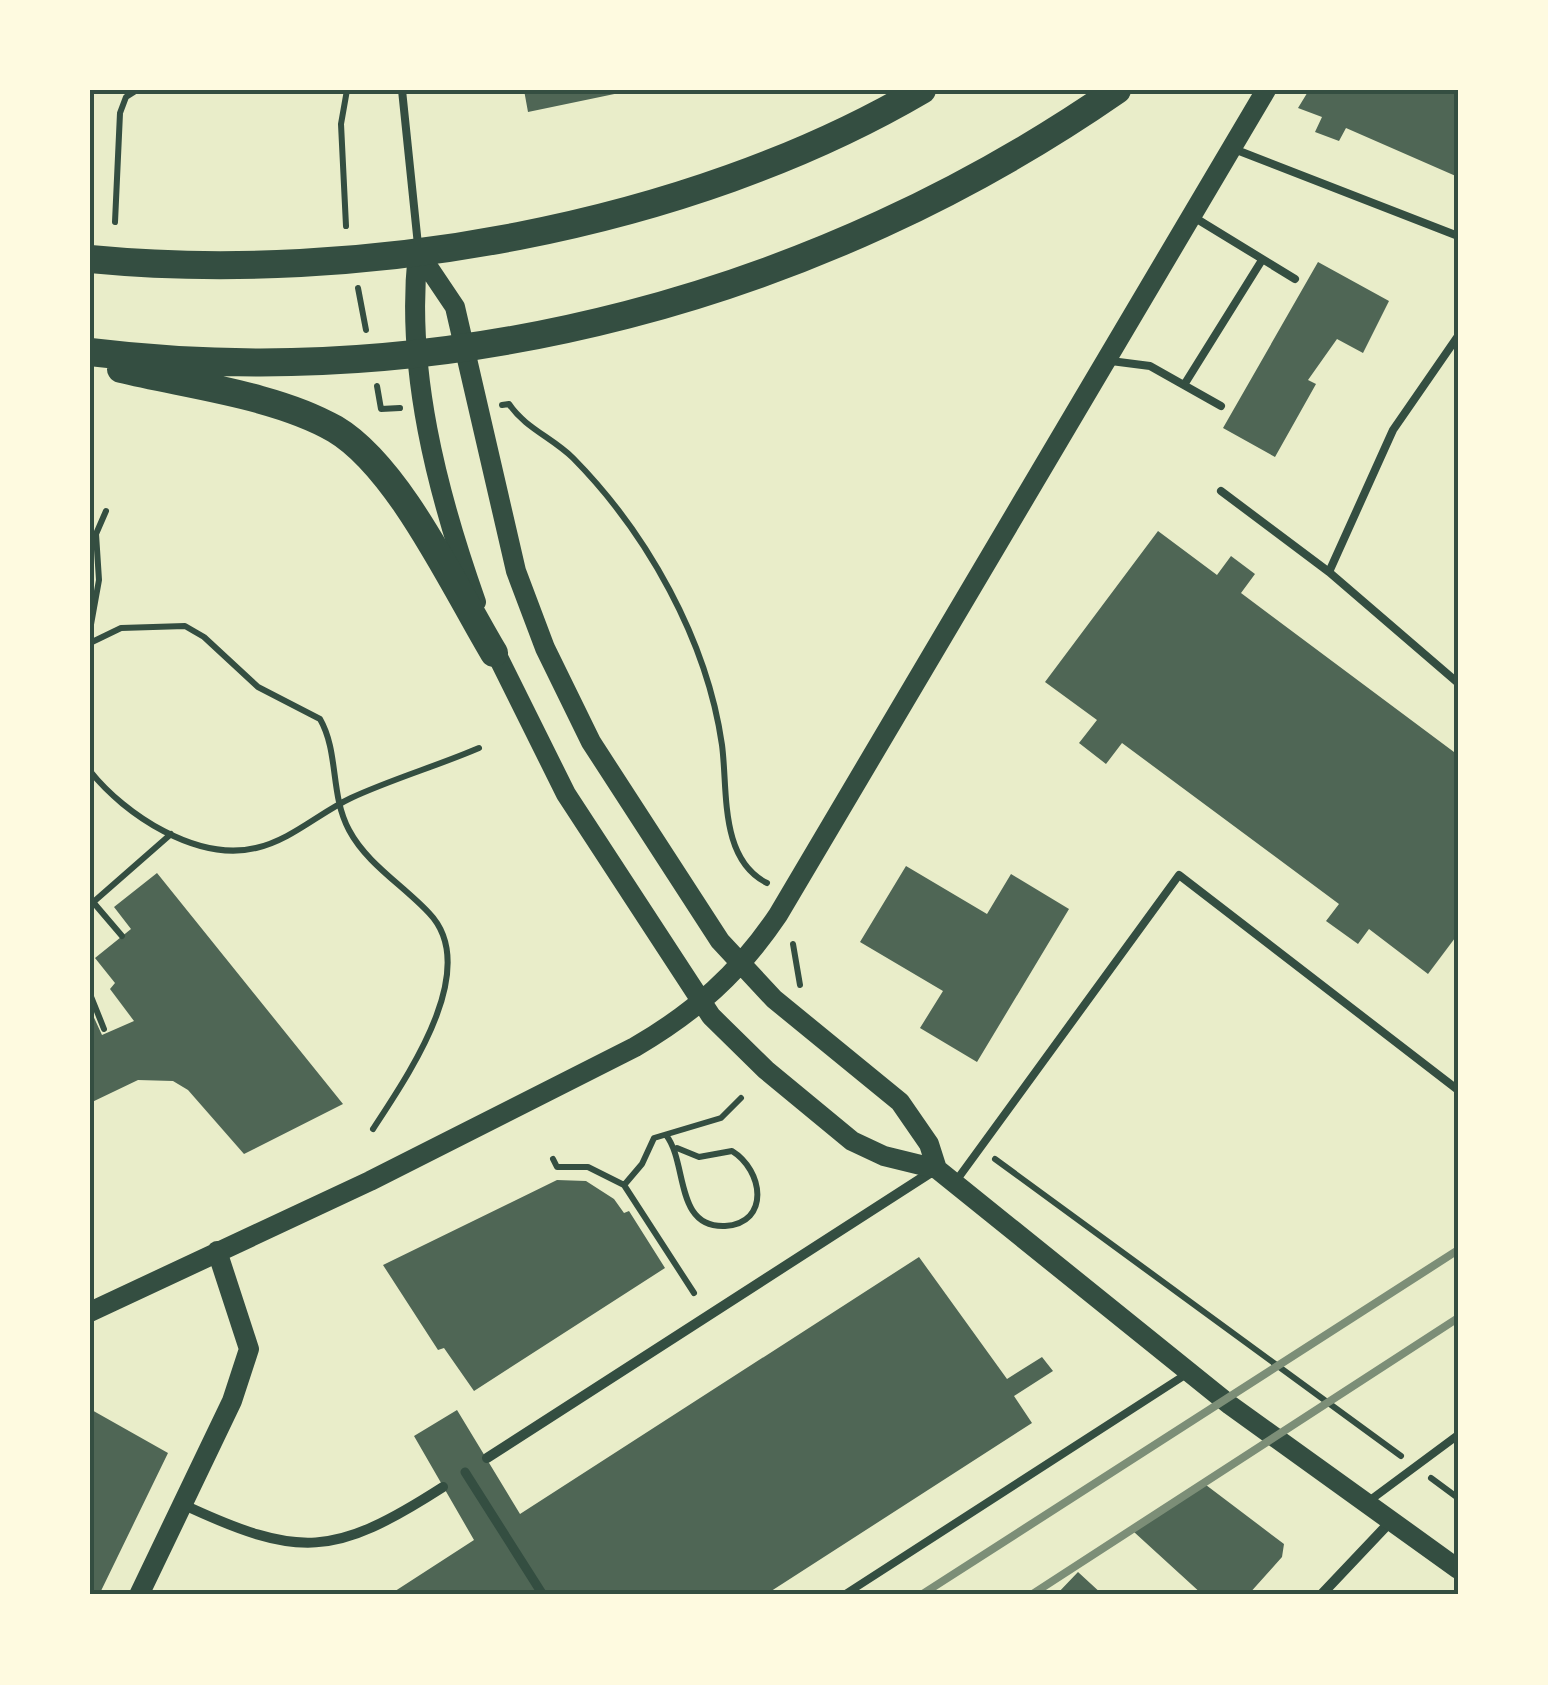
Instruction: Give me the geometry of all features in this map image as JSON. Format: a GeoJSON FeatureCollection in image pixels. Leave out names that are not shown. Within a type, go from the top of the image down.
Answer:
{"type":"FeatureCollection","features":[{"type":"Feature","properties":{"kind":"highway"},"geometry":{"type":"LineString","coordinates":[[90,259],[229,265],[418,252],[545,230],[680,193],[801,149],[922,90]]}},
{"type":"Feature","properties":{"kind":"highway"},"geometry":{"type":"LineString","coordinates":[[90,352],[281,363],[466,348],[602,322],[730,286],[794,261],[973,179],[1117,90]]}},
{"type":"Feature","properties":{"kind":"highway"},"geometry":{"type":"LineString","coordinates":[[90,361],[292,410],[346,436],[392,484],[494,652]]}},
{"type":"Feature","properties":{"kind":"main road"},"geometry":{"type":"LineString","coordinates":[[90,1312],[357,1187],[636,1047],[702,1004],[741,965],[778,915],[1266,90]]}},
{"type":"Feature","properties":{"kind":"main road"},"geometry":{"type":"LineString","coordinates":[[418,252],[446,287],[466,348],[475,406],[516,571],[545,648],[604,765],[686,892],[741,965],[784,1007],[900,1102],[929,1144],[936,1168]]}},
{"type":"Feature","properties":{"kind":"main road"},"geometry":{"type":"LineString","coordinates":[[418,252],[416,354],[425,407],[460,554],[494,652],[552,770],[702,1004],[757,1062],[852,1141],[884,1156],[936,1168],[1189,1372],[1458,1569]]}},
{"type":"Feature","properties":{"kind":"main road"},"geometry":{"type":"LineString","coordinates":[[139,1595],[243,1375],[250,1348],[217,1251]]}},
{"type":"Feature","properties":{"kind":"street"},"geometry":{"type":"LineString","coordinates":[[486,1458],[936,1168]]}},
{"type":"Feature","properties":{"kind":"street"},"geometry":{"type":"LineString","coordinates":[[465,1472],[543,1595]]}},
{"type":"Feature","properties":{"kind":"street"},"geometry":{"type":"LineString","coordinates":[[182,1504],[237,1530],[299,1545],[359,1536],[443,1486]]}},
{"type":"Feature","properties":{"kind":"street"},"geometry":{"type":"LineString","coordinates":[[1321,1595],[1391,1521]]}},
{"type":"Feature","properties":{"kind":"lane"},"geometry":{"type":"LineString","coordinates":[[402,90],[418,252]]}},
{"type":"Feature","properties":{"kind":"lane"},"geometry":{"type":"LineString","coordinates":[[1231,148],[1458,236]]}},
{"type":"Feature","properties":{"kind":"lane"},"geometry":{"type":"LineString","coordinates":[[1190,215],[1295,279]]}},
{"type":"Feature","properties":{"kind":"lane"},"geometry":{"type":"LineString","coordinates":[[1184,384],[1262,260]]}},
{"type":"Feature","properties":{"kind":"lane"},"geometry":{"type":"LineString","coordinates":[[1329,572],[1393,430],[1458,336]]}},
{"type":"Feature","properties":{"kind":"lane"},"geometry":{"type":"LineString","coordinates":[[1103,363],[1150,366],[1221,406]]}},
{"type":"Feature","properties":{"kind":"lane"},"geometry":{"type":"LineString","coordinates":[[1222,492],[1329,572],[1458,682]]}},
{"type":"Feature","properties":{"kind":"lane"},"geometry":{"type":"LineString","coordinates":[[955,1183],[1179,875],[1458,1090]]}},
{"type":"Feature","properties":{"kind":"lane"},"geometry":{"type":"LineString","coordinates":[[844,1595],[1189,1372]]}},
{"type":"Feature","properties":{"kind":"lane"},"geometry":{"type":"LineString","coordinates":[[1366,1503],[1458,1435]]}},
{"type":"Feature","properties":{"kind":"path"},"geometry":{"type":"LineString","coordinates":[[114,222],[120,113],[126,97],[137,90]]}},
{"type":"Feature","properties":{"kind":"path"},"geometry":{"type":"LineString","coordinates":[[346,90],[342,124],[346,226]]}},
{"type":"Feature","properties":{"kind":"path"},"geometry":{"type":"LineString","coordinates":[[509,404],[518,416],[570,455],[627,520],[668,590],[705,672],[717,711],[730,832],[754,876]]}},
{"type":"Feature","properties":{"kind":"path"},"geometry":{"type":"LineString","coordinates":[[90,630],[99,580],[96,534],[106,512]]}},
{"type":"Feature","properties":{"kind":"path"},"geometry":{"type":"LineString","coordinates":[[90,643],[121,628],[185,626],[204,637],[258,687],[320,718],[328,740],[338,804],[361,848],[429,912],[447,947],[443,992],[426,1038],[374,1129]]}},
{"type":"Feature","properties":{"kind":"path"},"geometry":{"type":"LineString","coordinates":[[90,771],[119,800],[172,834],[214,848],[256,848],[338,804],[478,748]]}},
{"type":"Feature","properties":{"kind":"path"},"geometry":{"type":"LineString","coordinates":[[122,936],[92,903],[172,834]]}},
{"type":"Feature","properties":{"kind":"path"},"geometry":{"type":"LineString","coordinates":[[793,937],[792,957],[804,991]]}},
{"type":"Feature","properties":{"kind":"path"},"geometry":{"type":"LineString","coordinates":[[90,994],[104,1029]]}},
{"type":"Feature","properties":{"kind":"path"},"geometry":{"type":"LineString","coordinates":[[624,1185],[642,1164],[654,1138],[721,1118],[740,1098]]}},
{"type":"Feature","properties":{"kind":"path"},"geometry":{"type":"LineString","coordinates":[[666,1135],[677,1148],[699,1157],[732,1151],[748,1161],[758,1186],[757,1202],[749,1213],[724,1226],[706,1223],[691,1212],[684,1196],[677,1148]]}},
{"type":"Feature","properties":{"kind":"path"},"geometry":{"type":"LineString","coordinates":[[982,1148],[1458,1498]]}},
{"type":"Feature","properties":{"kind":"path"},"geometry":{"type":"LineString","coordinates":[[552,1159],[556,1167],[588,1167],[624,1185],[694,1293]]}},
{"type":"Feature","properties":{"kind":"building"},"geometry":{"type":"Polygon","coordinates":[[[524,90],[624,90],[624,92],[528,112],[524,90]]]}},
{"type":"Feature","properties":{"kind":"building"},"geometry":{"type":"Polygon","coordinates":[[[1309,90],[1458,90],[1458,177],[1346,128],[1339,141],[1315,132],[1322,117],[1298,108],[1309,90]]]}},
{"type":"Feature","properties":{"kind":"building"},"geometry":{"type":"Polygon","coordinates":[[[1318,262],[1389,301],[1363,353],[1337,339],[1308,380],[1316,384],[1275,457],[1223,428],[1318,262]]]}},
{"type":"Feature","properties":{"kind":"building"},"geometry":{"type":"Polygon","coordinates":[[[1158,531],[1217,575],[1231,556],[1255,574],[1241,593],[1458,755],[1458,934],[1428,974],[1369,929],[1358,944],[1326,921],[1339,904],[1122,743],[1106,764],[1079,743],[1097,720],[1045,682],[1158,531]]]}},
{"type":"Feature","properties":{"kind":"building"},"geometry":{"type":"Polygon","coordinates":[[[906,866],[987,914],[1011,874],[1069,909],[977,1062],[920,1028],[943,991],[860,942],[906,866]]]}},
{"type":"Feature","properties":{"kind":"building"},"geometry":{"type":"Polygon","coordinates":[[[157,873],[343,1104],[244,1154],[188,1090],[173,1081],[138,1080],[90,1103],[90,1009],[102,1035],[134,1021],[110,989],[115,983],[95,958],[131,929],[114,907],[157,873]]]}},
{"type":"Feature","properties":{"kind":"building"},"geometry":{"type":"Polygon","coordinates":[[[557,1180],[586,1181],[614,1199],[624,1213],[629,1211],[665,1268],[474,1391],[444,1348],[438,1350],[383,1265],[557,1180]]]}},
{"type":"Feature","properties":{"kind":"building"},"geometry":{"type":"Polygon","coordinates":[[[919,1257],[1007,1379],[1042,1357],[1053,1371],[1014,1396],[1032,1423],[765,1595],[389,1595],[474,1540],[414,1436],[457,1410],[520,1514],[919,1257]]]}},
{"type":"Feature","properties":{"kind":"building"},"geometry":{"type":"Polygon","coordinates":[[[90,1409],[168,1453],[99,1595],[90,1595],[90,1409]]]}},
{"type":"Feature","properties":{"kind":"building"},"geometry":{"type":"Polygon","coordinates":[[[1206,1485],[1284,1544],[1282,1557],[1248,1595],[1203,1595],[1134,1532],[1206,1485]]]}},
{"type":"Feature","properties":{"kind":"building"},"geometry":{"type":"Polygon","coordinates":[[[1078,1572],[1103,1595],[1056,1595],[1078,1572]]]}},
{"type":"Feature","properties":{"kind":"railway"},"geometry":{"type":"LineString","coordinates":[[921,1595],[1458,1250]]}},
{"type":"Feature","properties":{"kind":"railway"},"geometry":{"type":"LineString","coordinates":[[1031,1595],[1458,1318]]}}]}
